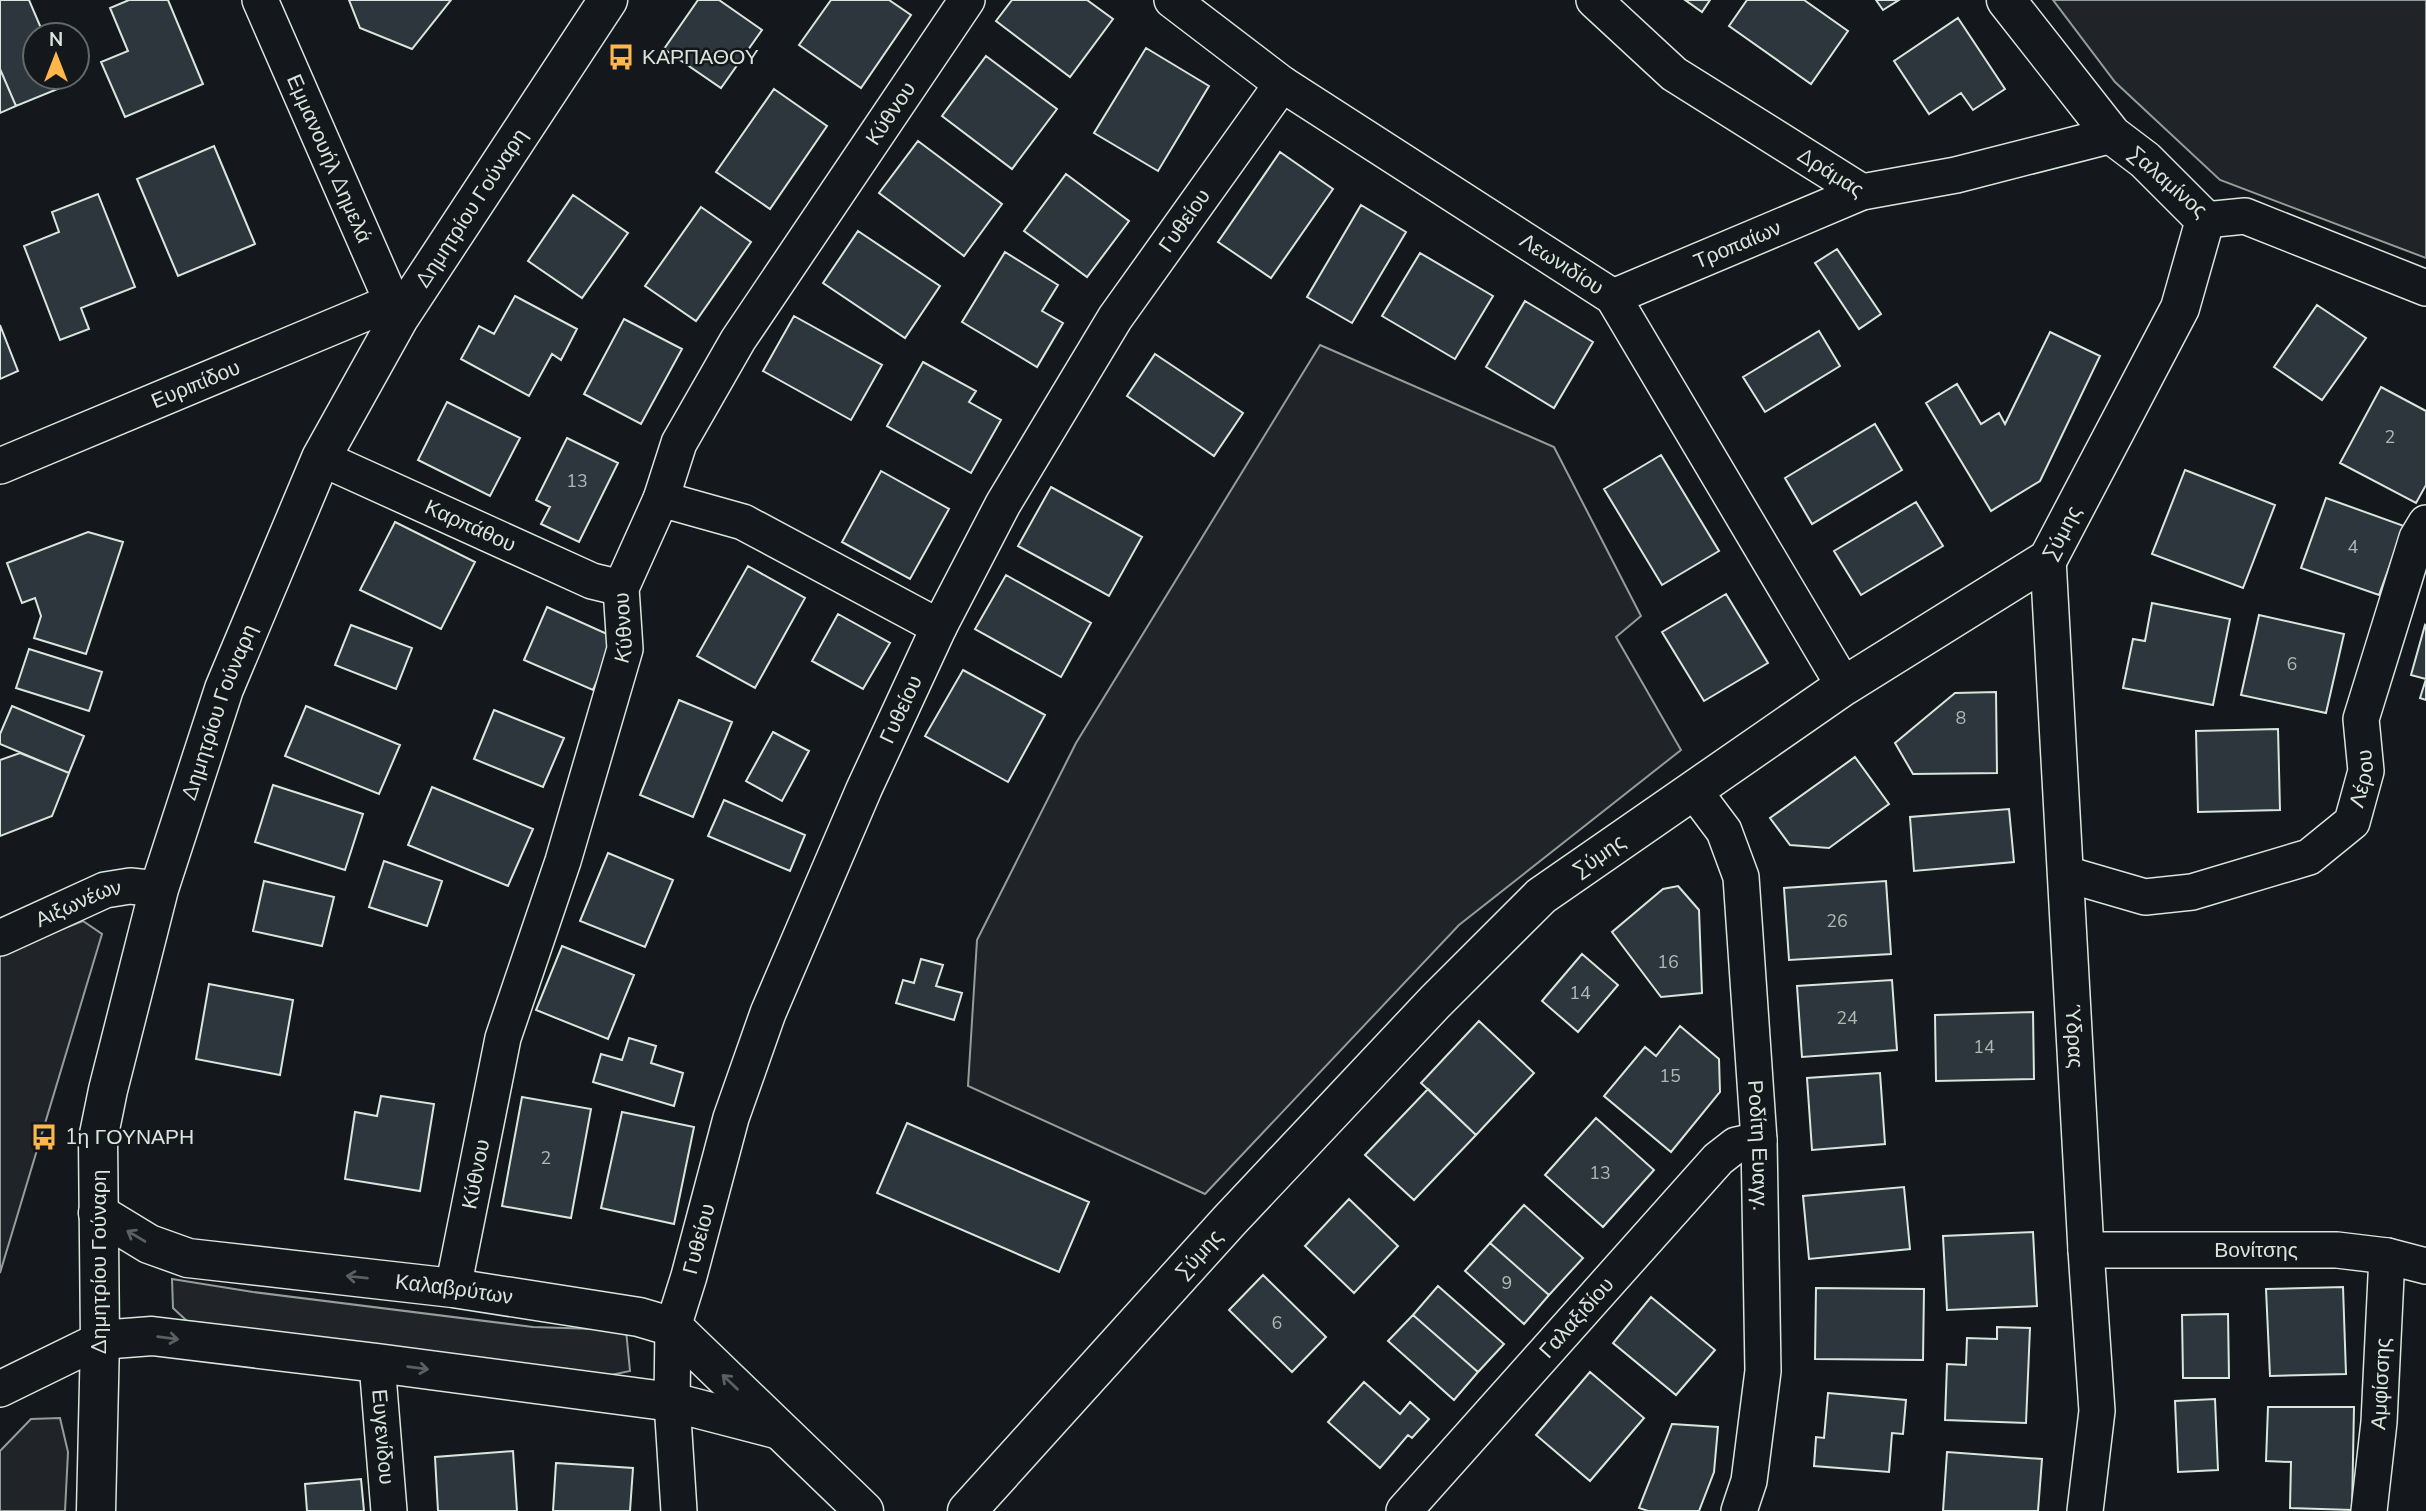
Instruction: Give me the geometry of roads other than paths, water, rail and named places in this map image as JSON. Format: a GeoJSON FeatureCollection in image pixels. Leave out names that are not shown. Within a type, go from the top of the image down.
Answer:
{"type":"FeatureCollection","features":[{"type":"Feature","properties":{"kind":"street","name":"Εμμανουήλ Δημελά"},"geometry":{"type":"LineString","coordinates":[[260,0],[395,310]]}},
{"type":"Feature","properties":{"kind":"street","name":"Δημητρίου Γούναρη"},"geometry":{"type":"LineString","coordinates":[[96,1511],[100,1340],[98,1139],[159,889],[224,690],[321,458],[395,310],[608,0]]}},
{"type":"Feature","properties":{"kind":"street","name":"Κύθνου"},"geometry":{"type":"LineString","coordinates":[[453,1288],[503,1038],[563,860],[625,649],[621,588],[661,499],[679,443],[738,340],[967,0]]}},
{"type":"Feature","properties":{"kind":"street","name":"Λεωνιδίου"},"geometry":{"type":"LineString","coordinates":[[1172,0],[1282,84],[1613,297],[1844,686]]}},
{"type":"Feature","properties":{"kind":"street","name":"Δράμας"},"geometry":{"type":"LineString","coordinates":[[1594,0],[1674,74],[1862,192],[1956,175],[2112,135]]}},
{"type":"Feature","properties":{"kind":"street","name":"Σαλαμίνος"},"geometry":{"type":"LineString","coordinates":[[2006,0],[2112,135],[2145,160],[2205,220],[2245,216],[2426,288]]}},
{"type":"Feature","properties":{"kind":"street","name":"Γυθείου"},"geometry":{"type":"LineString","coordinates":[[679,1511],[672,1402],[673,1327],[731,1118],[768,1013],[864,789],[939,627],[1003,504],[1115,318],[1282,84]]}},
{"type":"Feature","properties":{"kind":"street","name":"Τροπαίων"},"geometry":{"type":"LineString","coordinates":[[1613,297],[1862,192]]}},
{"type":"Feature","properties":{"kind":"street","name":"Σύμης"},"geometry":{"type":"LineString","coordinates":[[967,1511],[1229,1221],[1435,1002],[1541,895],[1844,686],[2048,559],[2180,309],[2205,220]]}},
{"type":"Feature","properties":{"kind":"street","name":"Ευριπίδου"},"geometry":{"type":"LineString","coordinates":[[0,466],[395,310]]}},
{"type":"Feature","properties":{"kind":"street","name":"Καρπάθου"},"geometry":{"type":"LineString","coordinates":[[321,458],[592,581],[621,588]]}},
{"type":"Feature","properties":{"kind":"street"},"geometry":{"type":"LineString","coordinates":[[661,499],[743,522],[939,627]]}},
{"type":"Feature","properties":{"kind":"street","name":"Λέρου"},"geometry":{"type":"LineString","coordinates":[[2066,874],[2145,897],[2192,892],[2309,857],[2352,822],[2366,771],[2361,719],[2417,538],[2426,523]]}},
{"type":"Feature","properties":{"kind":"street","name":"Ύδρας"},"geometry":{"type":"LineString","coordinates":[[2048,559],[2097,1411],[2085,1511]]}},
{"type":"Feature","properties":{"kind":"street","name":"Ροδίτη Ευαγγ."},"geometry":{"type":"LineString","coordinates":[[1694,790],[1724,831],[1741,877],[1759,1140],[1763,1371],[1749,1481],[1739,1511]]}},
{"type":"Feature","properties":{"kind":"street","name":"Αιξωνέων"},"geometry":{"type":"LineString","coordinates":[[0,938],[105,890],[130,886],[159,889]]}},
{"type":"Feature","properties":{"kind":"street","name":"Γαλαξιδίου"},"geometry":{"type":"LineString","coordinates":[[1404,1511],[1718,1158],[1736,1145],[1759,1140]]}},
{"type":"Feature","properties":{"kind":"street","name":"Καλαβρύτων"},"geometry":{"type":"LineString","coordinates":[[98,1213],[149,1244],[188,1258],[453,1288],[639,1317],[673,1327],[864,1511]]}},
{"type":"Feature","properties":{"kind":"street","name":"Βονίτσης"},"geometry":{"type":"LineString","coordinates":[[2086,1250],[2337,1250],[2387,1256],[2426,1266]]}},
{"type":"Feature","properties":{"kind":"street","name":"Αμφίσσης"},"geometry":{"type":"LineString","coordinates":[[2370,1511],[2379,1422],[2387,1256]]}},
{"type":"Feature","properties":{"kind":"street","name":"Καλαβρύτων"},"geometry":{"type":"LineString","coordinates":[[100,1340],[152,1336],[377,1363],[672,1402],[779,1429]]}},
{"type":"Feature","properties":{"kind":"street"},"geometry":{"type":"LineString","coordinates":[[0,1389],[100,1340]]}},
{"type":"Feature","properties":{"kind":"street","name":"Ευγενίδου"},"geometry":{"type":"LineString","coordinates":[[377,1363],[389,1511]]}},
{"type":"Feature","properties":{"kind":"place","name":"ΚΑΡΠΑΘΟΥ"},"geometry":{"type":"Point","coordinates":[621,57]}},
{"type":"Feature","properties":{"kind":"place","name":"1η ΓΟΥΝΑΡΗ"},"geometry":{"type":"Point","coordinates":[44,1137]}}]}
